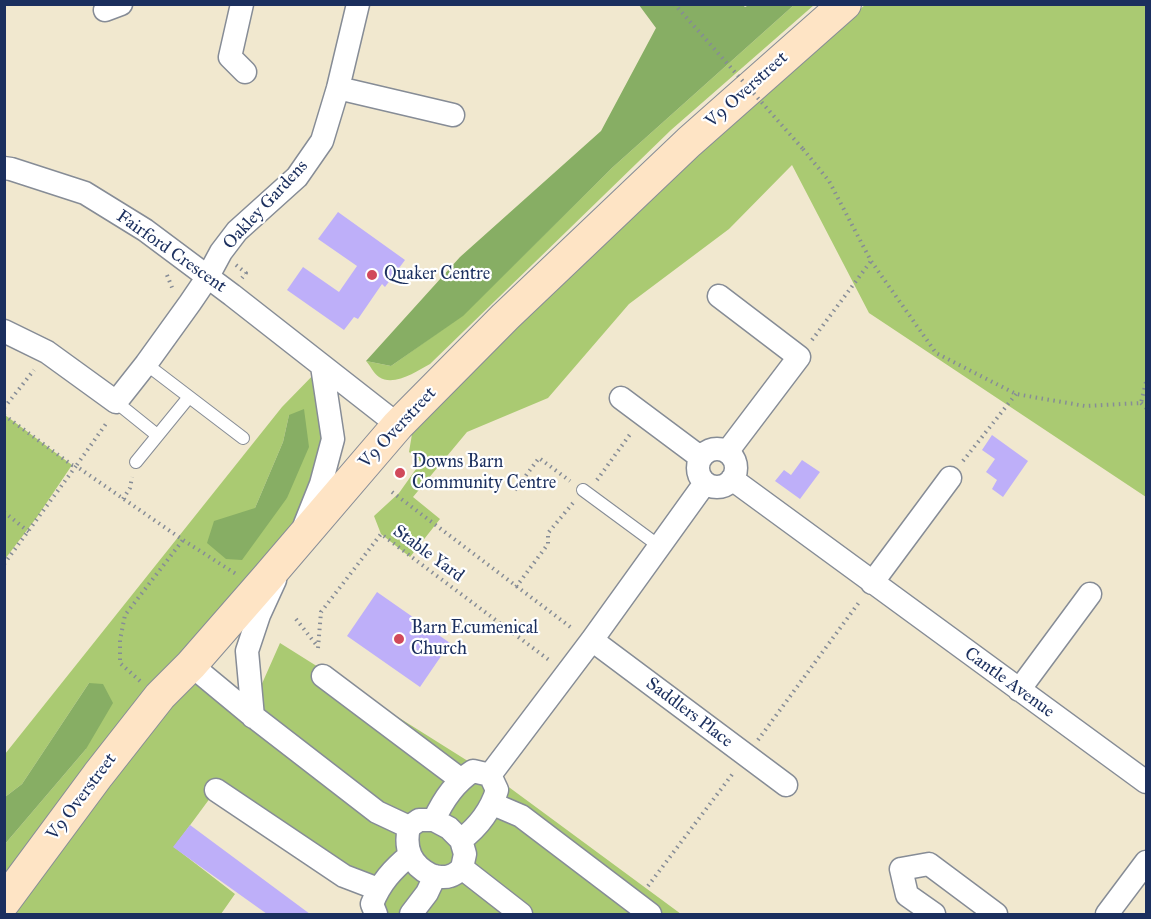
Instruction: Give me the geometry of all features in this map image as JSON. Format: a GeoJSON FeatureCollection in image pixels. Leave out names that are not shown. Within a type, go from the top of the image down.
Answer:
{"type":"FeatureCollection","features":[{"type":"Feature","properties":{"kind":"street"},"geometry":{"type":"LineString","coordinates":[[242,4],[230,57],[245,72]]}},
{"type":"Feature","properties":{"kind":"street","name":"Oakley Gardens"},"geometry":{"type":"LineString","coordinates":[[116,402],[207,278],[221,252],[237,231],[297,177],[322,141],[338,88],[358,4]]}},
{"type":"Feature","properties":{"kind":"street","name":"V9 Overstreet"},"geometry":{"type":"LineString","coordinates":[[4,902],[160,696],[191,665],[398,425],[505,317],[681,150],[845,4]]}},
{"type":"Feature","properties":{"kind":"street"},"geometry":{"type":"LineString","coordinates":[[338,88],[453,115]]}},
{"type":"Feature","properties":{"kind":"street","name":"Fairford Crescent"},"geometry":{"type":"LineString","coordinates":[[4,168],[85,193],[145,230],[398,425]]}},
{"type":"Feature","properties":{"kind":"street"},"geometry":{"type":"LineString","coordinates":[[719,296],[799,357],[728,452]]}},
{"type":"Feature","properties":{"kind":"street"},"geometry":{"type":"LineString","coordinates":[[4,331],[47,352],[116,402]]}},
{"type":"Feature","properties":{"kind":"street"},"geometry":{"type":"LineString","coordinates":[[254,717],[247,651],[259,615],[321,484],[333,440],[322,366]]}},
{"type":"Feature","properties":{"kind":"street"},"geometry":{"type":"LineString","coordinates":[[621,398],[700,458]]}},
{"type":"Feature","properties":{"kind":"street"},"geometry":{"type":"LineString","coordinates":[[710,450],[728,452],[735,462],[735,474],[728,484],[716,487],[705,483],[697,468],[700,458],[710,450]]}},
{"type":"Feature","properties":{"kind":"street"},"geometry":{"type":"LineString","coordinates":[[872,583],[950,478]]}},
{"type":"Feature","properties":{"kind":"street","name":"Cantle Avenue"},"geometry":{"type":"LineString","coordinates":[[732,479],[1146,782]]}},
{"type":"Feature","properties":{"kind":"street"},"geometry":{"type":"LineString","coordinates":[[490,775],[567,674],[705,483]]}},
{"type":"Feature","properties":{"kind":"street"},"geometry":{"type":"LineString","coordinates":[[1019,690],[1090,594]]}},
{"type":"Feature","properties":{"kind":"street","name":"Saddlers Place"},"geometry":{"type":"LineString","coordinates":[[591,641],[786,785]]}},
{"type":"Feature","properties":{"kind":"street"},"geometry":{"type":"LineString","coordinates":[[191,665],[377,812],[409,827]]}},
{"type":"Feature","properties":{"kind":"street"},"geometry":{"type":"LineString","coordinates":[[323,676],[460,779]]}},
{"type":"Feature","properties":{"kind":"street"},"geometry":{"type":"LineString","coordinates":[[434,820],[442,803],[460,779],[473,771],[490,775]]}},
{"type":"Feature","properties":{"kind":"street"},"geometry":{"type":"LineString","coordinates":[[461,840],[472,831],[493,804],[497,789],[490,775]]}},
{"type":"Feature","properties":{"kind":"street"},"geometry":{"type":"LineString","coordinates":[[216,790],[344,876],[378,889]]}},
{"type":"Feature","properties":{"kind":"street"},"geometry":{"type":"LineString","coordinates":[[493,804],[520,816],[650,915]]}},
{"type":"Feature","properties":{"kind":"street"},"geometry":{"type":"LineString","coordinates":[[419,820],[434,820],[449,828],[461,840],[465,854],[462,868],[449,877],[435,876],[418,868],[410,855],[406,839],[409,827],[419,820]]}},
{"type":"Feature","properties":{"kind":"street"},"geometry":{"type":"LineString","coordinates":[[376,915],[372,904],[378,889],[395,867],[410,855]]}},
{"type":"Feature","properties":{"kind":"street"},"geometry":{"type":"LineString","coordinates":[[1107,915],[1146,862]]}},
{"type":"Feature","properties":{"kind":"street"},"geometry":{"type":"LineString","coordinates":[[934,915],[907,895],[902,869],[929,864],[996,915]]}},
{"type":"Feature","properties":{"kind":"street"},"geometry":{"type":"LineString","coordinates":[[462,868],[521,915]]}},
{"type":"Feature","properties":{"kind":"street"},"geometry":{"type":"LineString","coordinates":[[411,915],[427,893],[435,876]]}},
{"type":"Feature","properties":{"kind":"lane"},"geometry":{"type":"LineString","coordinates":[[146,364],[243,438]]}},
{"type":"Feature","properties":{"kind":"lane"},"geometry":{"type":"LineString","coordinates":[[136,462],[189,397]]}},
{"type":"Feature","properties":{"kind":"lane"},"geometry":{"type":"LineString","coordinates":[[116,402],[157,435]]}},
{"type":"Feature","properties":{"kind":"lane"},"geometry":{"type":"LineString","coordinates":[[585,492],[659,546]]}},
{"type":"Feature","properties":{"kind":"path"},"geometry":{"type":"LineString","coordinates":[[676,6],[829,181],[871,261],[936,353],[1016,394],[1085,406],[1141,403],[1146,408]]}},
{"type":"Feature","properties":{"kind":"path"},"geometry":{"type":"LineString","coordinates":[[799,357],[871,261]]}},
{"type":"Feature","properties":{"kind":"path"},"geometry":{"type":"LineString","coordinates":[[4,408],[47,352]]}},
{"type":"Feature","properties":{"kind":"path"},"geometry":{"type":"LineString","coordinates":[[1141,403],[1146,382]]}},
{"type":"Feature","properties":{"kind":"path"},"geometry":{"type":"LineString","coordinates":[[950,478],[1016,394]]}},
{"type":"Feature","properties":{"kind":"path"},"geometry":{"type":"LineString","coordinates":[[4,564],[116,410],[116,402]]}},
{"type":"Feature","properties":{"kind":"path"},"geometry":{"type":"LineString","coordinates":[[4,415],[72,465],[236,574]]}},
{"type":"Feature","properties":{"kind":"path"},"geometry":{"type":"LineString","coordinates":[[516,587],[548,544],[548,533],[585,492],[644,415]]}},
{"type":"Feature","properties":{"kind":"path"},"geometry":{"type":"LineString","coordinates":[[515,490],[539,458],[585,492]]}},
{"type":"Feature","properties":{"kind":"path"},"geometry":{"type":"LineString","coordinates":[[123,499],[130,488],[136,462]]}},
{"type":"Feature","properties":{"kind":"path"},"geometry":{"type":"LineString","coordinates":[[392,492],[591,641]]}},
{"type":"Feature","properties":{"kind":"path"},"geometry":{"type":"LineString","coordinates":[[4,512],[29,532]]}},
{"type":"Feature","properties":{"kind":"path","name":"Stable Yard"},"geometry":{"type":"LineString","coordinates":[[318,648],[321,612],[381,534],[567,674]]}},
{"type":"Feature","properties":{"kind":"path"},"geometry":{"type":"LineString","coordinates":[[160,696],[120,663],[120,640],[125,615],[183,540]]}},
{"type":"Feature","properties":{"kind":"path"},"geometry":{"type":"LineString","coordinates":[[296,618],[318,648],[323,676]]}},
{"type":"Feature","properties":{"kind":"green space"},"geometry":{"type":"Polygon","coordinates":[[[742,4],[745,7],[749,5],[794,5],[613,167],[463,316],[391,366],[366,361],[460,257],[601,131],[656,28],[639,5],[742,4]]]}},
{"type":"Feature","properties":{"kind":"green space"},"geometry":{"type":"Polygon","coordinates":[[[794,5],[814,5],[671,130],[430,364],[398,379],[385,380],[375,374],[366,361],[391,366],[463,315],[613,167],[794,5]]]}},
{"type":"Feature","properties":{"kind":"green space"},"geometry":{"type":"Polygon","coordinates":[[[865,5],[1146,5],[1146,497],[869,313],[792,165],[729,229],[629,304],[548,398],[467,432],[413,497],[440,519],[410,557],[381,534],[374,516],[399,493],[421,462],[409,452],[412,434],[516,326],[697,146],[865,5]]]}},
{"type":"Feature","properties":{"kind":"green space"},"geometry":{"type":"Polygon","coordinates":[[[322,366],[333,439],[297,542],[191,665],[249,713],[280,643],[506,785],[681,914],[389,914],[216,790],[174,847],[235,894],[221,914],[5,914],[5,844],[86,749],[89,683],[22,784],[5,797],[5,754],[282,407],[322,366]],[[289,415],[283,442],[255,508],[287,498],[289,415]]]}},
{"type":"Feature","properties":{"kind":"green space"},"geometry":{"type":"Polygon","coordinates":[[[304,409],[309,447],[287,498],[242,560],[226,559],[207,543],[214,521],[255,508],[283,442],[289,415],[304,409]]]}},
{"type":"Feature","properties":{"kind":"green space"},"geometry":{"type":"Polygon","coordinates":[[[5,415],[72,465],[5,559],[5,415]]]}},
{"type":"Feature","properties":{"kind":"green space"},"geometry":{"type":"Polygon","coordinates":[[[89,683],[103,684],[113,703],[86,749],[5,844],[5,797],[22,784],[89,683]]]}},
{"type":"Feature","properties":{"kind":"building","name":"Quaker Centre"},"geometry":{"type":"Polygon","coordinates":[[[338,212],[405,260],[385,287],[382,284],[358,319],[354,317],[344,330],[287,290],[303,267],[339,292],[357,266],[318,239],[338,212]]]}},
{"type":"Feature","properties":{"kind":"building"},"geometry":{"type":"Polygon","coordinates":[[[992,435],[1028,461],[1003,497],[992,489],[997,480],[986,472],[995,459],[982,450],[992,435]]]}},
{"type":"Feature","properties":{"kind":"building"},"geometry":{"type":"Polygon","coordinates":[[[802,460],[820,472],[800,499],[775,481],[784,470],[791,475],[802,460]]]}},
{"type":"Feature","properties":{"kind":"building","name":"Barn Ecumenical Church"},"geometry":{"type":"Polygon","coordinates":[[[377,592],[450,643],[420,687],[347,636],[377,592]]]}},
{"type":"Feature","properties":{"kind":"building"},"geometry":{"type":"Polygon","coordinates":[[[190,825],[310,914],[267,914],[173,847],[190,825]]]}},
{"type":"Feature","properties":{"kind":"place","name":"Quaker Centre"},"geometry":{"type":"Point","coordinates":[372,275]}},
{"type":"Feature","properties":{"kind":"place","name":"Downs Barn Community Centre"},"geometry":{"type":"Point","coordinates":[400,473]}},
{"type":"Feature","properties":{"kind":"place","name":"Barn Ecumenical Church"},"geometry":{"type":"Point","coordinates":[399,639]}}]}
